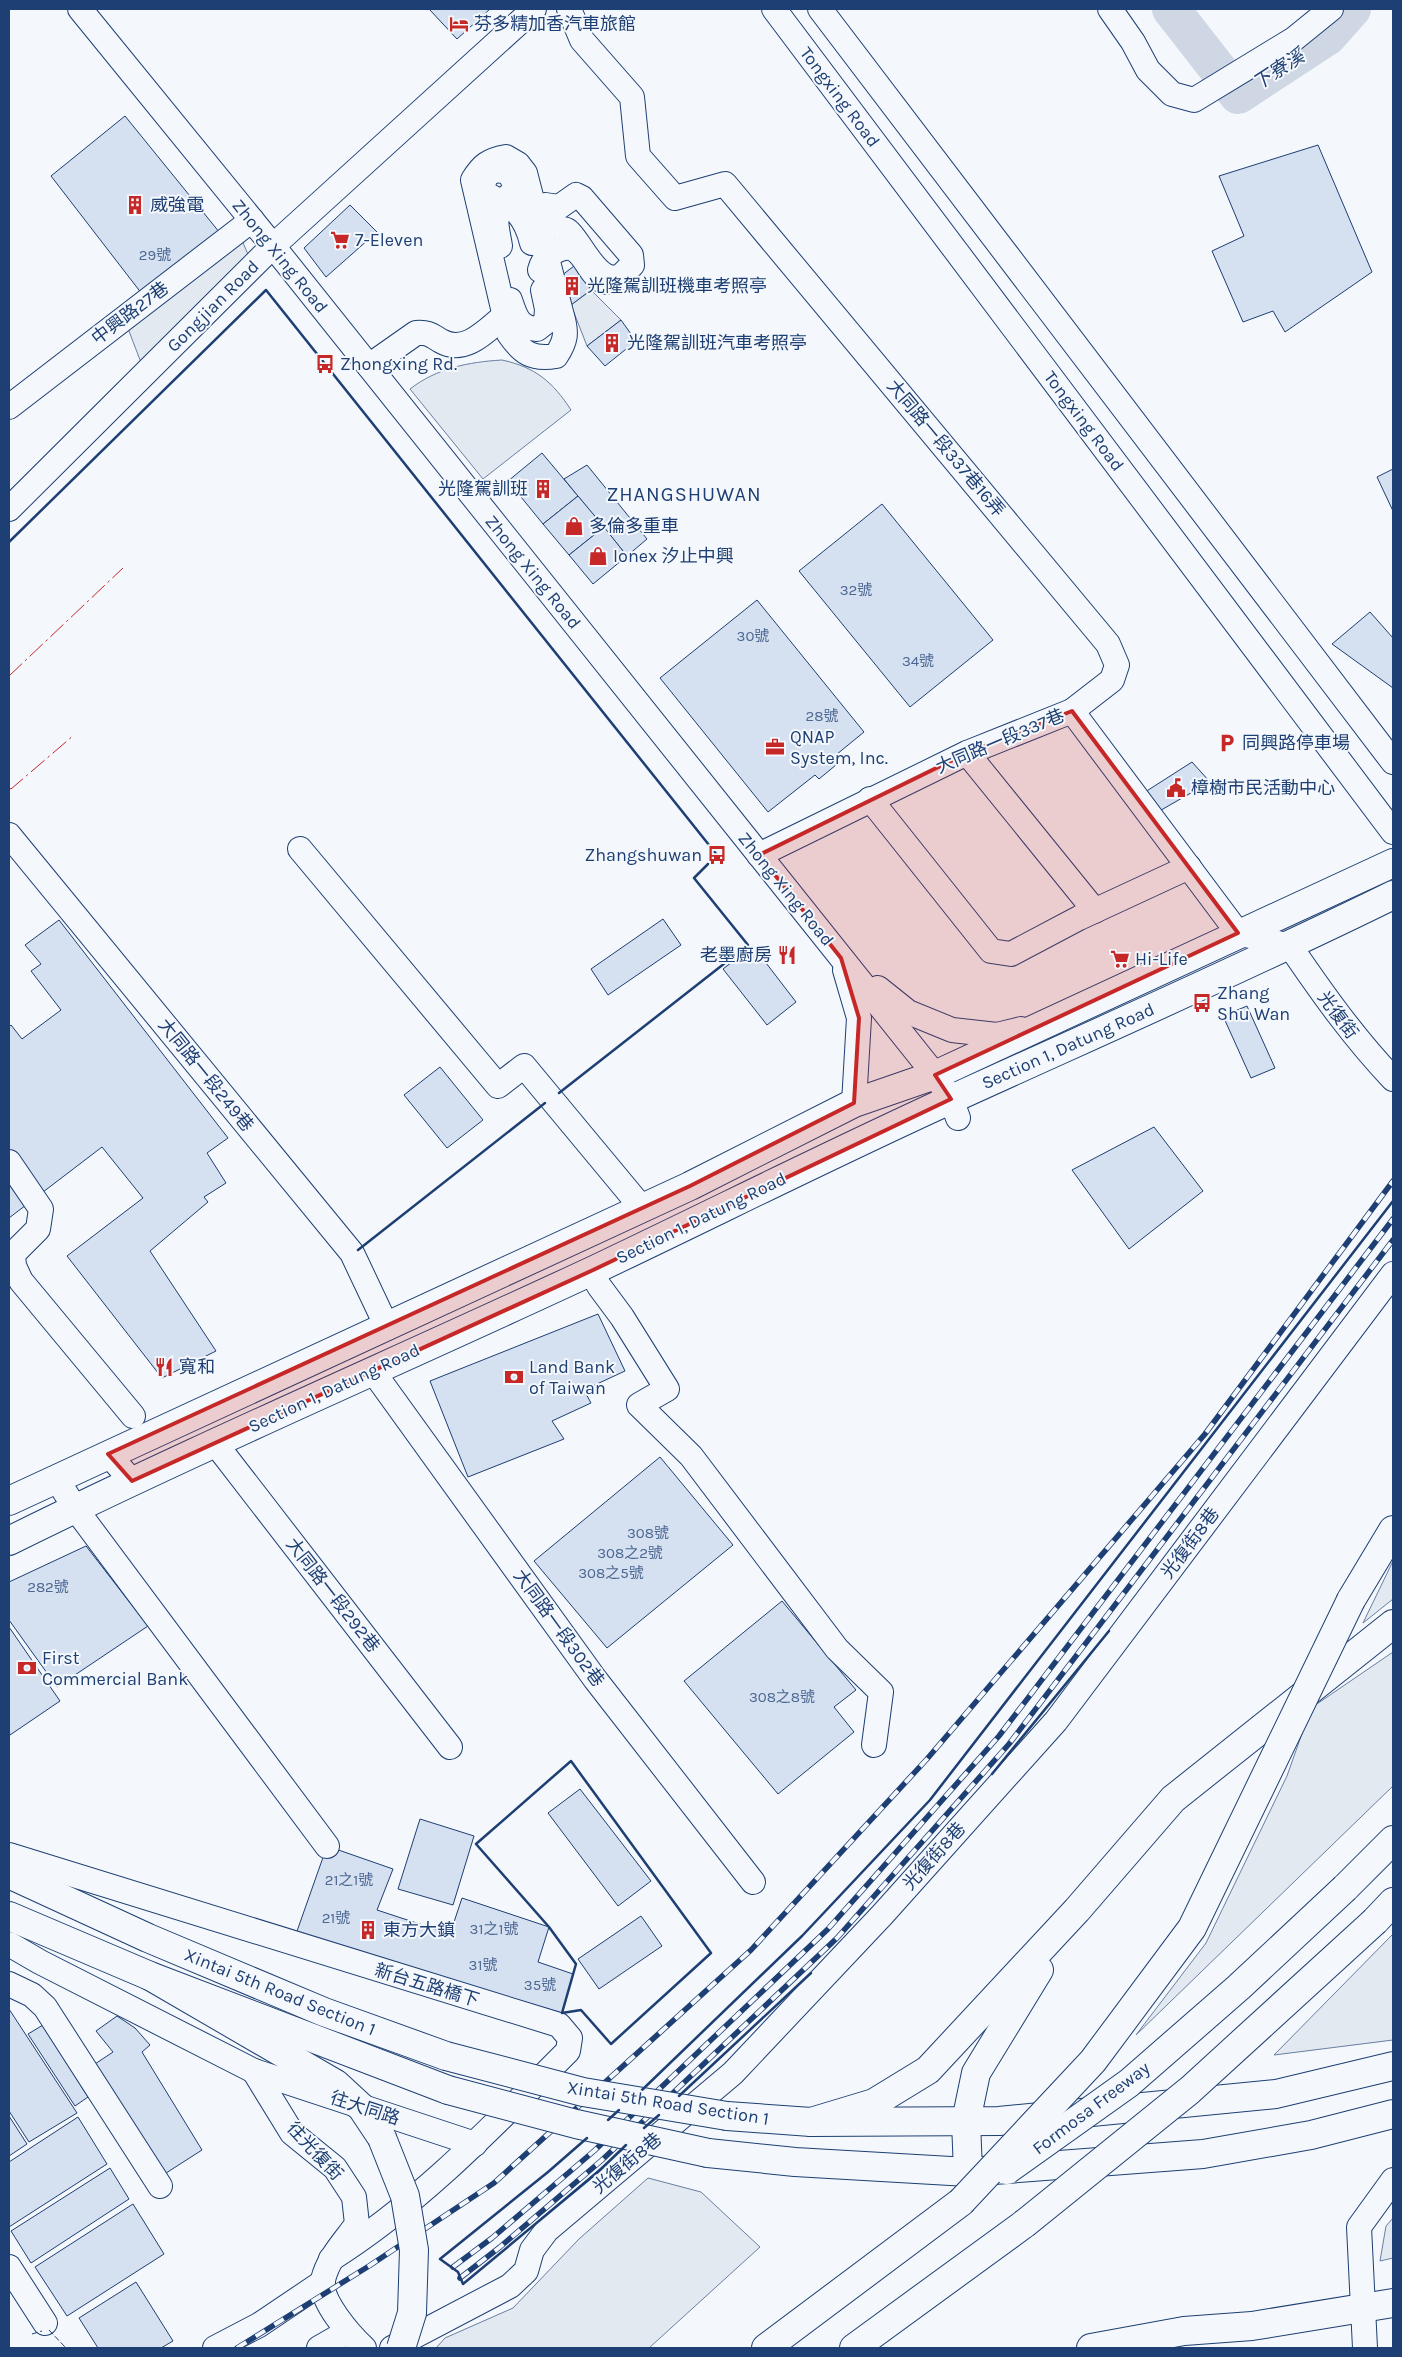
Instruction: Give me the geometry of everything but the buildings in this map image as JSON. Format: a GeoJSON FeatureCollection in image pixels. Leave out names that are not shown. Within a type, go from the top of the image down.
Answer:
{"type":"FeatureCollection","features":[{"type":"Feature","properties":{"kind":"main road","name":"Section 1, Datung Road"},"geometry":{"type":"LineString","coordinates":[[9,1501],[690,1186],[854,1103],[936,1075],[1238,933],[1393,863]]}},
{"type":"Feature","properties":{"kind":"main road","name":"Section 1, Datung Road"},"geometry":{"type":"LineString","coordinates":[[9,1541],[132,1481],[591,1271],[705,1216],[954,1108],[1393,895]]}},
{"type":"Feature","properties":{"kind":"main road"},"geometry":{"type":"LineString","coordinates":[[690,1186],[705,1216]]}},
{"type":"Feature","properties":{"kind":"main road"},"geometry":{"type":"LineString","coordinates":[[961,2202],[1093,2060],[1192,1928],[1351,1600],[1393,1530]]}},
{"type":"Feature","properties":{"kind":"main road"},"geometry":{"type":"LineString","coordinates":[[811,2122],[874,2103],[928,2070],[1078,1910],[1173,1799],[1393,1624]]}},
{"type":"Feature","properties":{"kind":"main road","name":"Formosa Freeway"},"geometry":{"type":"LineString","coordinates":[[766,2348],[928,2225],[1129,2083],[1239,1987],[1345,1888],[1393,1840]]}},
{"type":"Feature","properties":{"kind":"main road","name":"Xintai 5th Road Section 1"},"geometry":{"type":"LineString","coordinates":[[9,1874],[148,1938],[315,2009],[446,2056],[583,2092],[726,2116],[811,2122],[999,2121],[1108,2112],[1276,2094],[1393,2066]]}},
{"type":"Feature","properties":{"kind":"main road"},"geometry":{"type":"LineString","coordinates":[[854,2348],[1024,2224],[1190,2090],[1393,1902]]}},
{"type":"Feature","properties":{"kind":"main road"},"geometry":{"type":"LineString","coordinates":[[968,2172],[966,2121],[976,2074],[1030,1984],[1078,1910]]}},
{"type":"Feature","properties":{"kind":"main road","name":"Xintai 5th Road Section 1"},"geometry":{"type":"LineString","coordinates":[[9,1916],[150,1976],[448,2090],[576,2124],[708,2153],[795,2162],[968,2172],[1203,2154],[1311,2135],[1393,2114]]}},
{"type":"Feature","properties":{"kind":"main road"},"geometry":{"type":"LineString","coordinates":[[150,1976],[336,2084],[359,2106],[382,2138],[404,2196],[414,2250],[412,2313],[401,2348]]}},
{"type":"Feature","properties":{"kind":"main road"},"geometry":{"type":"LineString","coordinates":[[1363,2299],[1393,2285]]}},
{"type":"Feature","properties":{"kind":"main road"},"geometry":{"type":"LineString","coordinates":[[1091,2348],[1184,2331],[1232,2314],[1363,2299],[1393,2303]]}},
{"type":"Feature","properties":{"kind":"street","name":"Zhong Xing Road"},"geometry":{"type":"LineString","coordinates":[[80,9],[273,246],[936,1075],[954,1108]]}},
{"type":"Feature","properties":{"kind":"street","name":"Gongjian Road"},"geometry":{"type":"LineString","coordinates":[[9,509],[273,246],[534,9]]}},
{"type":"Feature","properties":{"kind":"street","name":"大同路一段337巷16弄"},"geometry":{"type":"LineString","coordinates":[[569,9],[582,40],[632,97],[638,156],[675,198],[725,184],[1108,644],[1117,665],[1112,680],[1072,710]]}},
{"type":"Feature","properties":{"kind":"street","name":"Tongxing Road"},"geometry":{"type":"LineString","coordinates":[[774,9],[1393,832]]}},
{"type":"Feature","properties":{"kind":"street","name":"Tongxing Road"},"geometry":{"type":"LineString","coordinates":[[820,9],[1393,762]]}},
{"type":"Feature","properties":{"kind":"street"},"geometry":{"type":"LineString","coordinates":[[1110,9],[1133,42],[1148,70],[1172,94],[1194,100],[1292,40],[1331,9]]}},
{"type":"Feature","properties":{"kind":"street"},"geometry":{"type":"LineString","coordinates":[[506,157],[518,164],[525,173],[543,267],[548,309],[546,322],[542,327],[531,329],[520,323],[507,308],[496,273],[473,180],[479,170],[490,160],[506,157]]}},
{"type":"Feature","properties":{"kind":"street"},"geometry":{"type":"LineString","coordinates":[[543,267],[560,249],[570,248],[578,251],[601,280],[610,282],[619,277],[632,265],[631,255],[582,198],[576,195],[559,207],[548,204],[544,207],[545,212],[558,227],[568,230],[605,277],[612,279],[619,277]]}},
{"type":"Feature","properties":{"kind":"street"},"geometry":{"type":"LineString","coordinates":[[503,202],[515,210],[527,225],[543,267],[567,334],[564,344],[556,356],[533,356],[518,348],[508,334],[507,308],[496,229],[496,218],[503,202]]}},
{"type":"Feature","properties":{"kind":"street","name":"中興路27巷"},"geometry":{"type":"LineString","coordinates":[[9,406],[252,220]]}},
{"type":"Feature","properties":{"kind":"street"},"geometry":{"type":"LineString","coordinates":[[369,366],[416,334],[425,332],[434,334],[440,341],[459,345],[470,342],[507,308]]}},
{"type":"Feature","properties":{"kind":"street","name":"大同路一段337巷"},"geometry":{"type":"LineString","coordinates":[[759,855],[967,753],[1072,710],[1238,933]]}},
{"type":"Feature","properties":{"kind":"street"},"geometry":{"type":"LineString","coordinates":[[967,753],[1095,911]]}},
{"type":"Feature","properties":{"kind":"street"},"geometry":{"type":"LineString","coordinates":[[870,799],[991,950],[1011,954],[1095,911],[1189,868]]}},
{"type":"Feature","properties":{"kind":"street","name":"大同路一段249巷"},"geometry":{"type":"LineString","coordinates":[[9,835],[352,1253],[386,1325]]}},
{"type":"Feature","properties":{"kind":"street"},"geometry":{"type":"LineString","coordinates":[[300,849],[498,1086],[524,1066],[642,1208]]}},
{"type":"Feature","properties":{"kind":"street"},"geometry":{"type":"LineString","coordinates":[[1238,933],[1290,946]]}},
{"type":"Feature","properties":{"kind":"street","name":"光復街"},"geometry":{"type":"LineString","coordinates":[[1290,946],[1318,989],[1363,1047],[1393,1079]]}},
{"type":"Feature","properties":{"kind":"street"},"geometry":{"type":"LineString","coordinates":[[841,958],[908,1012],[952,1030],[997,1035],[1046,1023]]}},
{"type":"Feature","properties":{"kind":"street"},"geometry":{"type":"LineString","coordinates":[[841,958],[859,1018],[854,1103]]}},
{"type":"Feature","properties":{"kind":"street"},"geometry":{"type":"LineString","coordinates":[[9,1162],[41,1209],[38,1230],[14,1254],[14,1266],[21,1281],[133,1416]]}},
{"type":"Feature","properties":{"kind":"street"},"geometry":{"type":"LineString","coordinates":[[591,1271],[599,1286],[633,1333],[667,1390],[639,1405],[691,1456],[837,1649],[881,1692],[874,1745]]}},
{"type":"Feature","properties":{"kind":"street","name":"光復街8巷"},"geometry":{"type":"LineString","coordinates":[[392,2348],[510,2286],[526,2271],[532,2250],[548,2230],[733,2073],[883,1914],[1056,1721],[1393,1274]]}},
{"type":"Feature","properties":{"kind":"street","name":"大同路一段302巷"},"geometry":{"type":"LineString","coordinates":[[372,1370],[594,1679],[753,1882]]}},
{"type":"Feature","properties":{"kind":"street","name":"大同路一段292巷"},"geometry":{"type":"LineString","coordinates":[[215,1443],[450,1747]]}},
{"type":"Feature","properties":{"kind":"street"},"geometry":{"type":"LineString","coordinates":[[108,1454],[132,1481]]}},
{"type":"Feature","properties":{"kind":"street"},"geometry":{"type":"LineString","coordinates":[[56,1478],[75,1508],[327,1846]]}},
{"type":"Feature","properties":{"kind":"street","name":"新台五路橋下"},"geometry":{"type":"LineString","coordinates":[[9,1855],[559,2025],[570,2038],[568,2051],[475,2144],[370,2235],[331,2259]]}},
{"type":"Feature","properties":{"kind":"street"},"geometry":{"type":"LineString","coordinates":[[9,1944],[40,1962],[254,2071]]}},
{"type":"Feature","properties":{"kind":"street"},"geometry":{"type":"LineString","coordinates":[[9,1984],[32,1995],[45,2007],[160,2186]]}},
{"type":"Feature","properties":{"kind":"street","name":"往大同路"},"geometry":{"type":"LineString","coordinates":[[254,2071],[475,2144]]}},
{"type":"Feature","properties":{"kind":"street","name":"往光復街"},"geometry":{"type":"LineString","coordinates":[[254,2071],[292,2133],[335,2168],[354,2197],[357,2224],[331,2259]]}},
{"type":"Feature","properties":{"kind":"street"},"geometry":{"type":"LineString","coordinates":[[1365,2348],[1359,2227],[1393,2180]]}},
{"type":"Feature","properties":{"kind":"street"},"geometry":{"type":"LineString","coordinates":[[331,2259],[323,2282],[331,2308],[347,2332],[364,2348]]}},
{"type":"Feature","properties":{"kind":"street"},"geometry":{"type":"LineString","coordinates":[[9,2268],[45,2323]]}},
{"type":"Feature","properties":{"kind":"street"},"geometry":{"type":"LineString","coordinates":[[215,2348],[260,2325],[323,2282]]}},
{"type":"Feature","properties":{"kind":"street"},"geometry":{"type":"LineString","coordinates":[[319,2348],[347,2332]]}},
{"type":"Feature","properties":{"kind":"highlighted area"},"geometry":{"type":"Polygon","coordinates":[[[1072,711],[1238,933],[935,1075],[951,1099],[591,1271],[132,1481],[108,1454],[690,1186],[854,1103],[859,1018],[841,958],[759,855],[870,799],[967,753],[1072,711]]]}},
{"type":"Feature","properties":{"kind":"shaded area"},"geometry":{"type":"Polygon","coordinates":[[[238,231],[253,266],[145,373],[124,318],[238,231]]]}},
{"type":"Feature","properties":{"kind":"shaded area"},"geometry":{"type":"Polygon","coordinates":[[[591,290],[621,320],[587,346],[571,305],[591,290]]]}},
{"type":"Feature","properties":{"kind":"shaded area"},"geometry":{"type":"Polygon","coordinates":[[[502,360],[524,367],[542,377],[557,391],[571,410],[483,479],[410,389],[431,376],[454,367],[502,360]]]}},
{"type":"Feature","properties":{"kind":"shaded area"},"geometry":{"type":"Polygon","coordinates":[[[1393,1561],[1393,1599],[1363,1623],[1393,1561]]]}},
{"type":"Feature","properties":{"kind":"shaded area"},"geometry":{"type":"Polygon","coordinates":[[[1393,1652],[1393,1786],[1136,2035],[1206,1943],[1287,1776],[1311,1708],[1393,1652]]]}},
{"type":"Feature","properties":{"kind":"shaded area"},"geometry":{"type":"Polygon","coordinates":[[[1393,1934],[1393,2040],[1274,2055],[1393,1934]]]}},
{"type":"Feature","properties":{"kind":"shaded area"},"geometry":{"type":"Polygon","coordinates":[[[648,2178],[701,2192],[760,2247],[649,2348],[436,2348],[445,2338],[513,2308],[579,2239],[648,2178]]]}},
{"type":"Feature","properties":{"kind":"shaded area"},"geometry":{"type":"Polygon","coordinates":[[[1393,2218],[1393,2258],[1380,2261],[1386,2226],[1393,2218]]]}},
{"type":"Feature","properties":{"kind":"waterway","name":"下寮溪"},"geometry":{"type":"LineString","coordinates":[[1171,9],[1238,95],[1328,36],[1352,9]]}},
{"type":"Feature","properties":{"kind":"railway"},"geometry":{"type":"LineString","coordinates":[[237,2348],[369,2266],[494,2183],[751,1950],[927,1759],[1205,1434],[1393,1181]]}},
{"type":"Feature","properties":{"kind":"railway"},"geometry":{"type":"LineString","coordinates":[[453,2267],[492,2238],[594,2151],[828,1929],[999,1736],[1393,1219]]}},
{"type":"Feature","properties":{"kind":"railway"},"geometry":{"type":"LineString","coordinates":[[460,2278],[500,2247],[602,2160],[837,1938],[1009,1744],[1393,1240]]}},
{"type":"Feature","properties":{"kind":"fence"},"geometry":{"type":"LineString","coordinates":[[49,2330],[66,2348]]}},
{"type":"Feature","properties":{"kind":"fence"},"geometry":{"type":"LineString","coordinates":[[32,2334],[42,2331]]}},
{"type":"Feature","properties":{"kind":"wall"},"geometry":{"type":"LineString","coordinates":[[9,542],[266,290],[717,855],[694,878],[748,945],[559,1093]]}},
{"type":"Feature","properties":{"kind":"wall"},"geometry":{"type":"LineString","coordinates":[[358,1250],[545,1103]]}},
{"type":"Feature","properties":{"kind":"wall"},"geometry":{"type":"LineString","coordinates":[[642,2090],[802,1936],[930,1800],[1393,1201]]}},
{"type":"Feature","properties":{"kind":"wall"},"geometry":{"type":"LineString","coordinates":[[992,1774],[1109,1631]]}},
{"type":"Feature","properties":{"kind":"wall"},"geometry":{"type":"LineString","coordinates":[[571,1761],[711,1953],[611,2044],[581,2010],[562,2013],[576,1964],[549,1927],[476,1844],[571,1761]]}},
{"type":"Feature","properties":{"kind":"wall"},"geometry":{"type":"LineString","coordinates":[[679,2096],[811,1973]]}},
{"type":"Feature","properties":{"kind":"wall"},"geometry":{"type":"LineString","coordinates":[[608,2120],[619,2110]]}},
{"type":"Feature","properties":{"kind":"wall"},"geometry":{"type":"LineString","coordinates":[[644,2128],[659,2115]]}},
{"type":"Feature","properties":{"kind":"wall"},"geometry":{"type":"LineString","coordinates":[[587,2138],[440,2259],[458,2272],[463,2284],[598,2172],[626,2145]]}},
{"type":"Feature","properties":{"kind":"power"},"geometry":{"type":"LineString","coordinates":[[9,676],[123,568]]}},
{"type":"Feature","properties":{"kind":"power"},"geometry":{"type":"LineString","coordinates":[[9,788],[11,789],[74,735]]}},
{"type":"Feature","properties":{"kind":"place","name":"芬多精加香汽車旅館"},"geometry":{"type":"Point","coordinates":[459,24]}},
{"type":"Feature","properties":{"kind":"place","name":"威強電"},"geometry":{"type":"Point","coordinates":[135,205]}},
{"type":"Feature","properties":{"kind":"place","name":"7-Eleven"},"geometry":{"type":"Point","coordinates":[340,240]}},
{"type":"Feature","properties":{"kind":"place","name":"光隆駕訓班機車考照亭"},"geometry":{"type":"Point","coordinates":[572,286]}},
{"type":"Feature","properties":{"kind":"place","name":"光隆駕訓班汽車考照亭"},"geometry":{"type":"Point","coordinates":[612,343]}},
{"type":"Feature","properties":{"kind":"place","name":"Zhongxing Rd."},"geometry":{"type":"Point","coordinates":[325,364]}},
{"type":"Feature","properties":{"kind":"place","name":"光隆駕訓班"},"geometry":{"type":"Point","coordinates":[543,489]}},
{"type":"Feature","properties":{"kind":"place","name":"多倫多重車"},"geometry":{"type":"Point","coordinates":[574,526]}},
{"type":"Feature","properties":{"kind":"place","name":"Ionex 汐止中興"},"geometry":{"type":"Point","coordinates":[598,556]}},
{"type":"Feature","properties":{"kind":"place","name":"同興路停車場"},"geometry":{"type":"Point","coordinates":[1227,743]}},
{"type":"Feature","properties":{"kind":"place","name":"QNAP System, Inc."},"geometry":{"type":"Point","coordinates":[775,747]}},
{"type":"Feature","properties":{"kind":"place","name":"樟樹市民活動中心"},"geometry":{"type":"Point","coordinates":[1176,788]}},
{"type":"Feature","properties":{"kind":"place","name":"Zhangshuwan"},"geometry":{"type":"Point","coordinates":[717,855]}},
{"type":"Feature","properties":{"kind":"place","name":"老墨廚房"},"geometry":{"type":"Point","coordinates":[787,955]}},
{"type":"Feature","properties":{"kind":"place","name":"Hi-Life"},"geometry":{"type":"Point","coordinates":[1120,959]}},
{"type":"Feature","properties":{"kind":"place","name":"Zhang Shu Wan"},"geometry":{"type":"Point","coordinates":[1202,1003]}},
{"type":"Feature","properties":{"kind":"place","name":"寬和"},"geometry":{"type":"Point","coordinates":[164,1367]}},
{"type":"Feature","properties":{"kind":"place","name":"Land Bank of Taiwan"},"geometry":{"type":"Point","coordinates":[514,1377]}},
{"type":"Feature","properties":{"kind":"place","name":"First Commercial Bank"},"geometry":{"type":"Point","coordinates":[27,1668]}},
{"type":"Feature","properties":{"kind":"place","name":"東方大鎮"},"geometry":{"type":"Point","coordinates":[368,1930]}},
{"type":"Feature","properties":{"kind":"district","name":"ZHANGSHUWAN"},"geometry":{"type":"Point","coordinates":[684,494]}}]}
